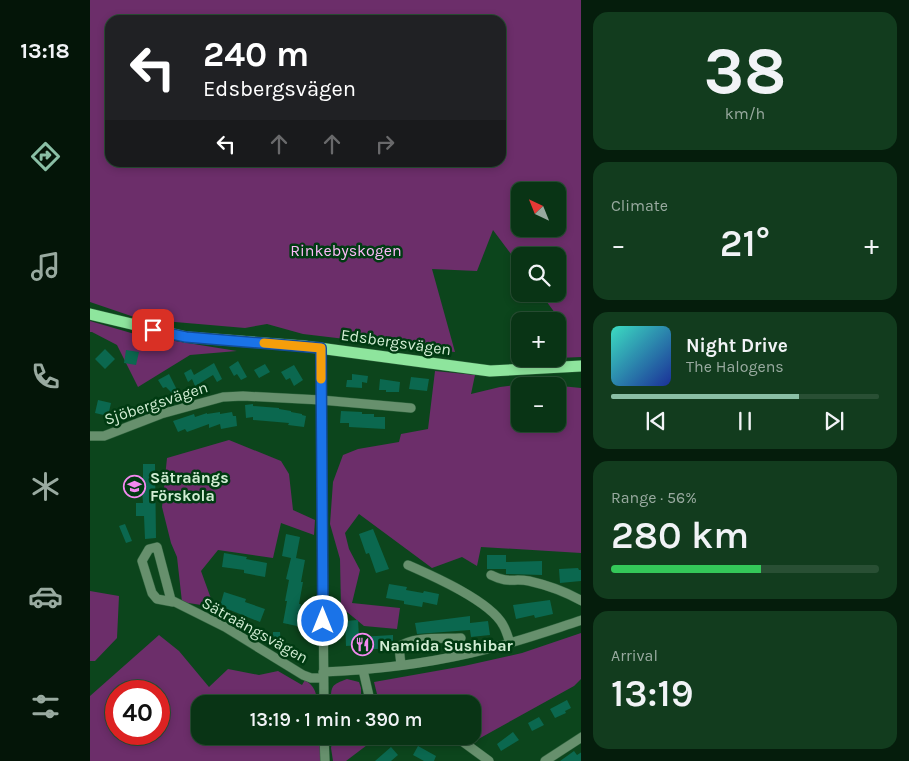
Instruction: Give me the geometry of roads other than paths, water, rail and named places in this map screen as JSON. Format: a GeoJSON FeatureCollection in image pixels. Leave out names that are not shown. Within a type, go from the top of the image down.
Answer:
{"type":"FeatureCollection","features":[{"type":"Feature","properties":{"kind":"main road","name":"Edsbergsvägen"},"geometry":{"type":"LineString","coordinates":[[90,314],[186,337],[321,348],[490,371],[581,366]]}},
{"type":"Feature","properties":{"kind":"street"},"geometry":{"type":"LineString","coordinates":[[321,348],[324,695]]}},
{"type":"Feature","properties":{"kind":"street","name":"Sjöbergsvägen"},"geometry":{"type":"LineString","coordinates":[[90,436],[104,436],[161,414],[223,397],[243,396],[321,400],[411,408]]}},
{"type":"Feature","properties":{"kind":"street","name":"Sätraängsvägen"},"geometry":{"type":"LineString","coordinates":[[174,602],[157,599],[152,592],[142,561],[148,549],[157,547],[170,600],[225,627],[303,675],[311,678],[445,658],[510,643],[581,620]]}},
{"type":"Feature","properties":{"kind":"street"},"geometry":{"type":"LineString","coordinates":[[408,565],[450,583],[486,607],[503,624],[510,643]]}},
{"type":"Feature","properties":{"kind":"street"},"geometry":{"type":"LineString","coordinates":[[491,575],[503,581],[528,581],[571,595],[581,600]]}},
{"type":"Feature","properties":{"kind":"street"},"geometry":{"type":"LineString","coordinates":[[401,664],[399,647],[404,642],[460,638]]}},
{"type":"Feature","properties":{"kind":"street"},"geometry":{"type":"LineString","coordinates":[[363,670],[370,695]]}},
{"type":"Feature","properties":{"kind":"street"},"geometry":{"type":"LineString","coordinates":[[544,761],[581,738]]}},
{"type":"Feature","properties":{"kind":"street"},"geometry":{"type":"LineString","coordinates":[[324,745],[325,761]]}},
{"type":"Feature","properties":{"kind":"street"},"geometry":{"type":"LineString","coordinates":[[467,745],[489,761]]}},
{"type":"Feature","properties":{"kind":"place","name":"Sätraängs Förskola"},"geometry":{"type":"Point","coordinates":[134,486]}},
{"type":"Feature","properties":{"kind":"place","name":"Namida Sushibar"},"geometry":{"type":"Point","coordinates":[363,645]}},
{"type":"Feature","properties":{"kind":"park label","name":"Rinkebyskogen"},"geometry":{"type":"Point","coordinates":[346,250]}}]}
